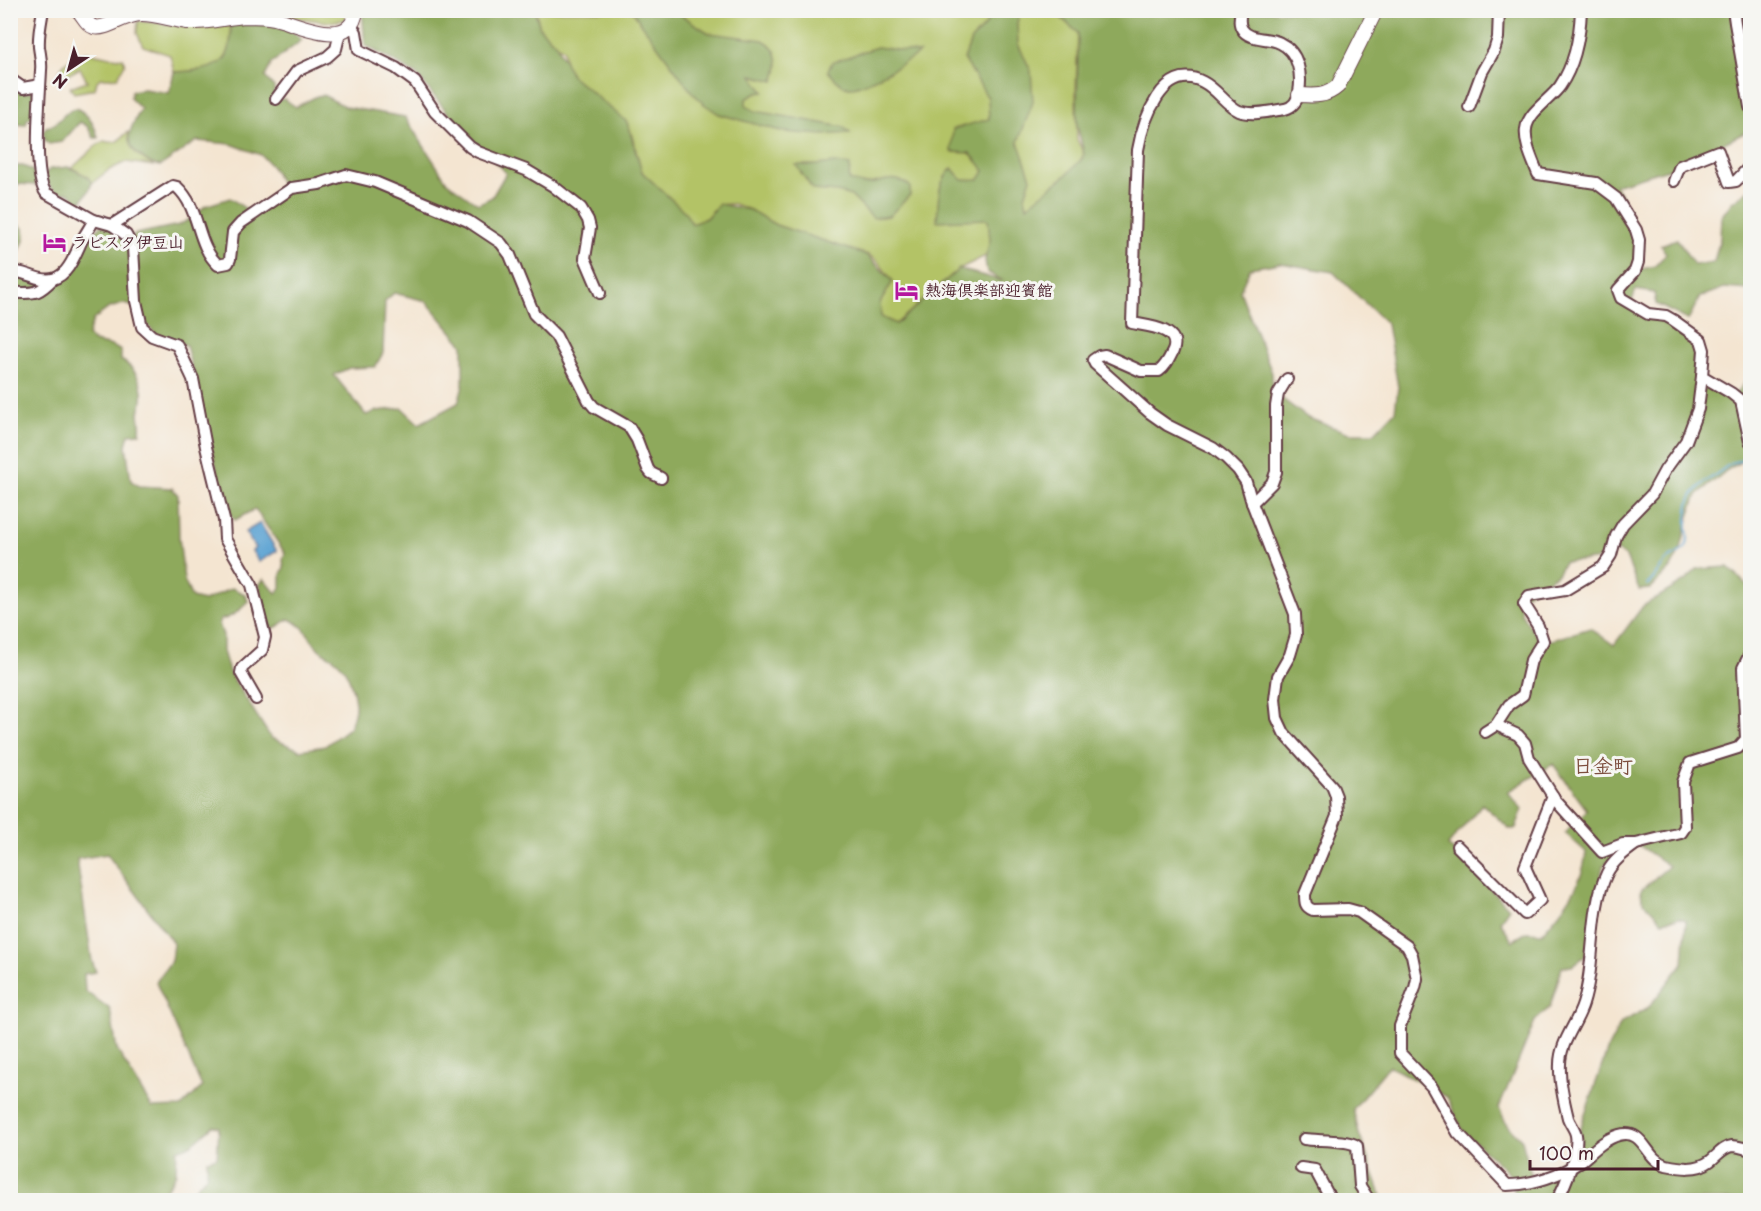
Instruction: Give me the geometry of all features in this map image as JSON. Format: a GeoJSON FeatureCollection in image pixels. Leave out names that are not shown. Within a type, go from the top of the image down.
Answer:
{"type":"FeatureCollection","features":[{"type":"Feature","properties":{"kind":"street"},"geometry":{"type":"LineString","coordinates":[[43,10],[39,45],[42,68],[40,175],[43,188],[46,193],[93,220],[112,225],[131,241],[136,301],[142,327],[152,336],[177,345],[193,379],[206,447],[224,520],[225,539],[252,585],[265,637],[262,650],[242,668],[241,673],[256,699]]}},
{"type":"Feature","properties":{"kind":"street"},"geometry":{"type":"LineString","coordinates":[[78,10],[94,27],[102,27],[125,16],[142,14],[272,17],[335,34],[345,28]]}},
{"type":"Feature","properties":{"kind":"street"},"geometry":{"type":"LineString","coordinates":[[276,99],[297,71],[327,57],[336,49],[356,10]]}},
{"type":"Feature","properties":{"kind":"street"},"geometry":{"type":"LineString","coordinates":[[1241,10],[1239,21],[1242,29],[1250,36],[1280,43],[1297,61],[1300,75],[1299,95],[1290,108],[1248,113],[1238,111],[1215,90],[1202,82],[1191,79],[1182,78],[1170,83],[1160,91],[1141,132],[1138,150],[1132,323],[1167,332],[1173,339],[1174,347],[1164,367],[1159,371],[1141,371],[1105,356],[1099,356],[1093,360],[1150,413],[1167,425],[1213,448],[1226,458],[1246,482],[1295,614],[1296,635],[1290,655],[1278,676],[1275,699],[1277,718],[1284,733],[1332,786],[1336,796],[1337,816],[1305,894],[1305,903],[1313,910],[1348,909],[1359,912],[1407,946],[1412,955],[1417,979],[1400,1026],[1400,1053],[1432,1087],[1458,1133],[1507,1185],[1521,1185],[1570,1167],[1602,1145],[1624,1134],[1642,1140],[1652,1156],[1663,1164],[1695,1168],[1708,1163],[1725,1148],[1731,1146],[1750,1149]]}},
{"type":"Feature","properties":{"kind":"street"},"geometry":{"type":"LineString","coordinates":[[1299,95],[1321,96],[1332,92],[1338,86],[1376,10]]}},
{"type":"Feature","properties":{"kind":"street"},"geometry":{"type":"LineString","coordinates":[[1469,107],[1482,72],[1494,51],[1498,38],[1499,10]]}},
{"type":"Feature","properties":{"kind":"street"},"geometry":{"type":"LineString","coordinates":[[1485,732],[1496,725],[1509,705],[1523,695],[1531,660],[1542,640],[1538,626],[1524,604],[1526,599],[1528,596],[1565,590],[1603,567],[1611,555],[1616,536],[1623,524],[1652,494],[1665,470],[1686,441],[1698,408],[1704,350],[1701,340],[1666,316],[1648,314],[1621,298],[1618,291],[1635,271],[1638,262],[1639,240],[1636,230],[1616,198],[1596,183],[1538,174],[1532,157],[1526,131],[1529,119],[1559,86],[1569,70],[1576,45],[1581,10]]}},
{"type":"Feature","properties":{"kind":"street"},"geometry":{"type":"LineString","coordinates":[[1737,10],[1734,16],[1750,107]]}},
{"type":"Feature","properties":{"kind":"street"},"geometry":{"type":"LineString","coordinates":[[345,28],[356,32],[359,50],[408,75],[423,91],[435,111],[470,147],[526,170],[553,186],[581,208],[590,228],[585,258],[600,293]]}},
{"type":"Feature","properties":{"kind":"street"},"geometry":{"type":"LineString","coordinates":[[10,79],[23,88],[40,86]]}},
{"type":"Feature","properties":{"kind":"street"},"geometry":{"type":"LineString","coordinates":[[1674,181],[1680,166],[1718,151],[1729,182],[1736,181],[1750,166]]}},
{"type":"Feature","properties":{"kind":"street"},"geometry":{"type":"LineString","coordinates":[[112,225],[173,186],[177,187],[188,199],[195,213],[203,241],[210,255],[218,265],[221,265],[228,263],[230,259],[232,232],[241,223],[292,188],[319,184],[346,175],[375,182],[468,220],[501,243],[510,255],[534,314],[556,336],[594,407],[629,427],[648,469],[661,478]]}},
{"type":"Feature","properties":{"kind":"street"},"geometry":{"type":"LineString","coordinates":[[10,293],[41,291],[68,269],[93,220]]}},
{"type":"Feature","properties":{"kind":"street"},"geometry":{"type":"LineString","coordinates":[[10,271],[21,272],[43,280],[53,279]]}},
{"type":"Feature","properties":{"kind":"street"},"geometry":{"type":"LineString","coordinates":[[1702,376],[1741,401],[1750,442]]}},
{"type":"Feature","properties":{"kind":"street"},"geometry":{"type":"LineString","coordinates":[[1252,503],[1272,483],[1276,472],[1276,406],[1278,394],[1287,379]]}},
{"type":"Feature","properties":{"kind":"street"},"geometry":{"type":"LineString","coordinates":[[1496,725],[1518,735],[1525,743],[1529,758],[1553,796],[1581,831],[1602,852],[1623,844],[1636,844],[1681,833],[1685,827],[1683,782],[1690,763],[1738,748],[1746,739],[1743,668],[1750,654]]}},
{"type":"Feature","properties":{"kind":"street"},"geometry":{"type":"LineString","coordinates":[[1457,846],[1526,914],[1540,900],[1525,867],[1553,796]]}},
{"type":"Feature","properties":{"kind":"street"},"geometry":{"type":"LineString","coordinates":[[1557,1200],[1575,1153],[1576,1135],[1569,1120],[1559,1061],[1583,1003],[1591,966],[1596,915],[1607,873],[1620,856],[1636,844]]}},
{"type":"Feature","properties":{"kind":"street"},"geometry":{"type":"LineString","coordinates":[[1304,1139],[1352,1143],[1357,1146],[1360,1186],[1369,1200]]}},
{"type":"Feature","properties":{"kind":"street"},"geometry":{"type":"LineString","coordinates":[[1301,1168],[1315,1170],[1331,1200]]}},
{"type":"Feature","properties":{"kind":"green space"},"geometry":{"type":"Polygon","coordinates":[[[245,11],[345,11],[346,20],[328,22],[245,11]]]}},
{"type":"Feature","properties":{"kind":"green space"},"geometry":{"type":"Polygon","coordinates":[[[362,11],[535,11],[540,28],[556,44],[572,76],[627,122],[642,172],[685,212],[692,224],[706,218],[719,204],[750,210],[776,225],[867,255],[893,281],[880,303],[881,317],[896,324],[959,269],[1003,281],[987,272],[985,260],[990,240],[988,219],[937,221],[941,186],[952,168],[962,180],[979,179],[985,171],[970,153],[951,152],[953,129],[989,119],[988,98],[964,59],[971,40],[986,25],[989,11],[1020,11],[1017,23],[1018,44],[1031,71],[1033,102],[1018,142],[1031,178],[1025,197],[1027,206],[1066,175],[1084,154],[1077,125],[1078,33],[1054,11],[1750,11],[1750,130],[1678,166],[1615,185],[1623,199],[1619,202],[1638,237],[1637,266],[1642,269],[1655,266],[1666,254],[1661,245],[1677,239],[1694,265],[1714,262],[1720,238],[1721,217],[1732,202],[1750,189],[1750,290],[1724,288],[1700,297],[1688,320],[1656,304],[1654,293],[1636,290],[1630,306],[1692,337],[1696,373],[1729,401],[1750,377],[1750,456],[1727,470],[1697,495],[1688,519],[1681,549],[1671,568],[1650,589],[1639,590],[1626,557],[1618,551],[1594,560],[1564,562],[1557,574],[1520,598],[1521,613],[1538,639],[1552,640],[1590,628],[1614,645],[1643,606],[1685,581],[1697,569],[1728,567],[1750,588],[1750,646],[1736,666],[1750,670],[1750,1200],[1517,1200],[1509,1173],[1462,1130],[1447,1097],[1389,1066],[1353,1109],[1359,1134],[1381,1195],[1385,1200],[188,1200],[190,1194],[207,1175],[207,1160],[217,1157],[219,1127],[213,1126],[192,1144],[177,1150],[176,1173],[160,1200],[11,1200],[11,226],[20,225],[24,230],[24,241],[17,256],[19,265],[31,273],[54,281],[101,225],[110,228],[127,240],[136,234],[179,225],[194,217],[205,206],[230,198],[252,213],[273,198],[282,185],[272,167],[261,155],[231,144],[197,141],[160,166],[149,162],[136,152],[129,141],[131,129],[141,109],[130,98],[132,91],[144,89],[169,93],[174,72],[208,68],[222,61],[229,50],[231,24],[259,24],[287,29],[302,40],[272,63],[265,77],[274,87],[274,95],[278,100],[284,99],[296,107],[323,95],[346,107],[405,117],[447,182],[478,204],[492,197],[506,173],[453,119],[416,74],[365,45],[362,11]],[[1280,263],[1250,268],[1240,291],[1272,373],[1273,392],[1308,418],[1349,433],[1374,433],[1395,411],[1398,387],[1387,324],[1333,272],[1280,263]],[[394,293],[385,301],[383,353],[375,367],[349,368],[334,375],[366,415],[377,411],[402,408],[419,424],[458,403],[463,385],[463,345],[426,301],[394,293]],[[123,304],[109,308],[93,320],[88,335],[94,342],[112,346],[121,351],[121,360],[130,367],[140,382],[142,402],[139,414],[140,433],[129,434],[126,445],[131,481],[139,486],[172,488],[178,495],[179,537],[184,580],[192,598],[204,601],[232,588],[245,594],[248,601],[235,613],[220,620],[223,651],[229,672],[271,738],[300,750],[325,746],[350,727],[355,707],[350,681],[341,665],[320,650],[299,624],[289,619],[275,628],[269,627],[259,585],[264,579],[276,593],[281,588],[285,553],[255,509],[235,520],[227,511],[186,345],[154,332],[139,311],[130,305],[123,304]],[[1553,764],[1508,792],[1522,809],[1516,829],[1510,829],[1482,804],[1448,845],[1509,908],[1500,921],[1512,941],[1527,932],[1542,933],[1558,915],[1577,886],[1586,852],[1565,833],[1587,810],[1553,764]],[[1631,840],[1603,866],[1585,956],[1572,966],[1562,967],[1550,1007],[1535,1021],[1499,1108],[1507,1125],[1522,1140],[1532,1177],[1579,1155],[1580,1129],[1608,1048],[1621,1023],[1649,1007],[1683,963],[1686,920],[1680,918],[1662,921],[1642,900],[1641,890],[1669,866],[1631,840]],[[107,854],[77,859],[92,961],[96,972],[84,974],[85,991],[110,1009],[117,1050],[152,1108],[181,1107],[202,1087],[156,982],[171,961],[173,943],[107,854]]]}},
{"type":"Feature","properties":{"kind":"green space"},"geometry":{"type":"Polygon","coordinates":[[[536,11],[1053,11],[1078,33],[1077,139],[1084,154],[1079,163],[1006,246],[959,269],[896,324],[881,317],[880,303],[892,280],[879,263],[869,255],[823,245],[800,237],[734,204],[719,204],[706,218],[693,224],[643,175],[629,126],[606,109],[566,71],[563,49],[541,35],[536,11]]]}},
{"type":"Feature","properties":{"kind":"green space"},"geometry":{"type":"Polygon","coordinates":[[[632,11],[678,13],[709,33],[763,40],[775,52],[778,63],[776,75],[774,81],[752,75],[764,92],[746,99],[746,106],[755,111],[843,127],[850,133],[823,135],[784,132],[719,114],[691,91],[632,11]]]}},
{"type":"Feature","properties":{"kind":"green space"},"geometry":{"type":"Polygon","coordinates":[[[138,21],[193,27],[230,25],[229,53],[224,60],[210,69],[174,72],[170,55],[143,46],[137,33],[138,21]]]}},
{"type":"Feature","properties":{"kind":"green space"},"geometry":{"type":"Polygon","coordinates":[[[877,47],[919,53],[886,73],[857,86],[851,87],[838,82],[828,71],[832,62],[877,47]]]}},
{"type":"Feature","properties":{"kind":"green space"},"geometry":{"type":"Polygon","coordinates":[[[87,52],[123,58],[125,64],[117,78],[101,78],[97,81],[95,89],[74,93],[70,87],[87,81],[80,68],[64,77],[59,74],[66,62],[87,52]]]}},
{"type":"Feature","properties":{"kind":"green space"},"geometry":{"type":"Polygon","coordinates":[[[10,83],[27,93],[33,90],[36,96],[34,118],[28,118],[26,124],[11,122],[10,83]]]}},
{"type":"Feature","properties":{"kind":"green space"},"geometry":{"type":"Polygon","coordinates":[[[76,108],[90,120],[98,138],[94,138],[87,126],[80,122],[62,142],[49,144],[43,132],[46,127],[55,124],[76,108]]]}},
{"type":"Feature","properties":{"kind":"green space"},"geometry":{"type":"Polygon","coordinates":[[[128,132],[133,149],[154,166],[126,162],[109,170],[92,183],[87,176],[72,168],[97,145],[104,141],[117,141],[128,132]]]}},
{"type":"Feature","properties":{"kind":"green space"},"geometry":{"type":"Polygon","coordinates":[[[835,163],[850,165],[849,180],[870,184],[891,179],[897,180],[910,186],[910,195],[889,216],[873,218],[851,196],[813,190],[796,165],[835,163]]]}},
{"type":"Feature","properties":{"kind":"green space"},"geometry":{"type":"Polygon","coordinates":[[[10,166],[23,166],[32,170],[36,178],[36,185],[17,184],[11,180],[10,166]]]}},
{"type":"Feature","properties":{"kind":"green space"},"geometry":{"type":"Polygon","coordinates":[[[68,167],[87,176],[92,183],[78,205],[74,203],[73,196],[68,192],[61,195],[52,189],[44,175],[50,169],[68,167]]]}},
{"type":"Feature","properties":{"kind":"water"},"geometry":{"type":"Polygon","coordinates":[[[260,523],[277,551],[259,562],[252,551],[255,548],[245,532],[260,523]]]}},
{"type":"Feature","properties":{"kind":"waterway"},"geometry":{"type":"LineString","coordinates":[[1647,585],[1667,560],[1686,547],[1688,509],[1692,496],[1697,490],[1732,463],[1750,462]]}},
{"type":"Feature","properties":{"kind":"place","name":"ラビスタ伊豆山"},"geometry":{"type":"Point","coordinates":[54,242]}},
{"type":"Feature","properties":{"kind":"place","name":"熱海倶楽部迎賓館"},"geometry":{"type":"Point","coordinates":[907,290]}},
{"type":"Feature","properties":{"kind":"district","name":"日金町"},"geometry":{"type":"Point","coordinates":[1603,766]}}]}
